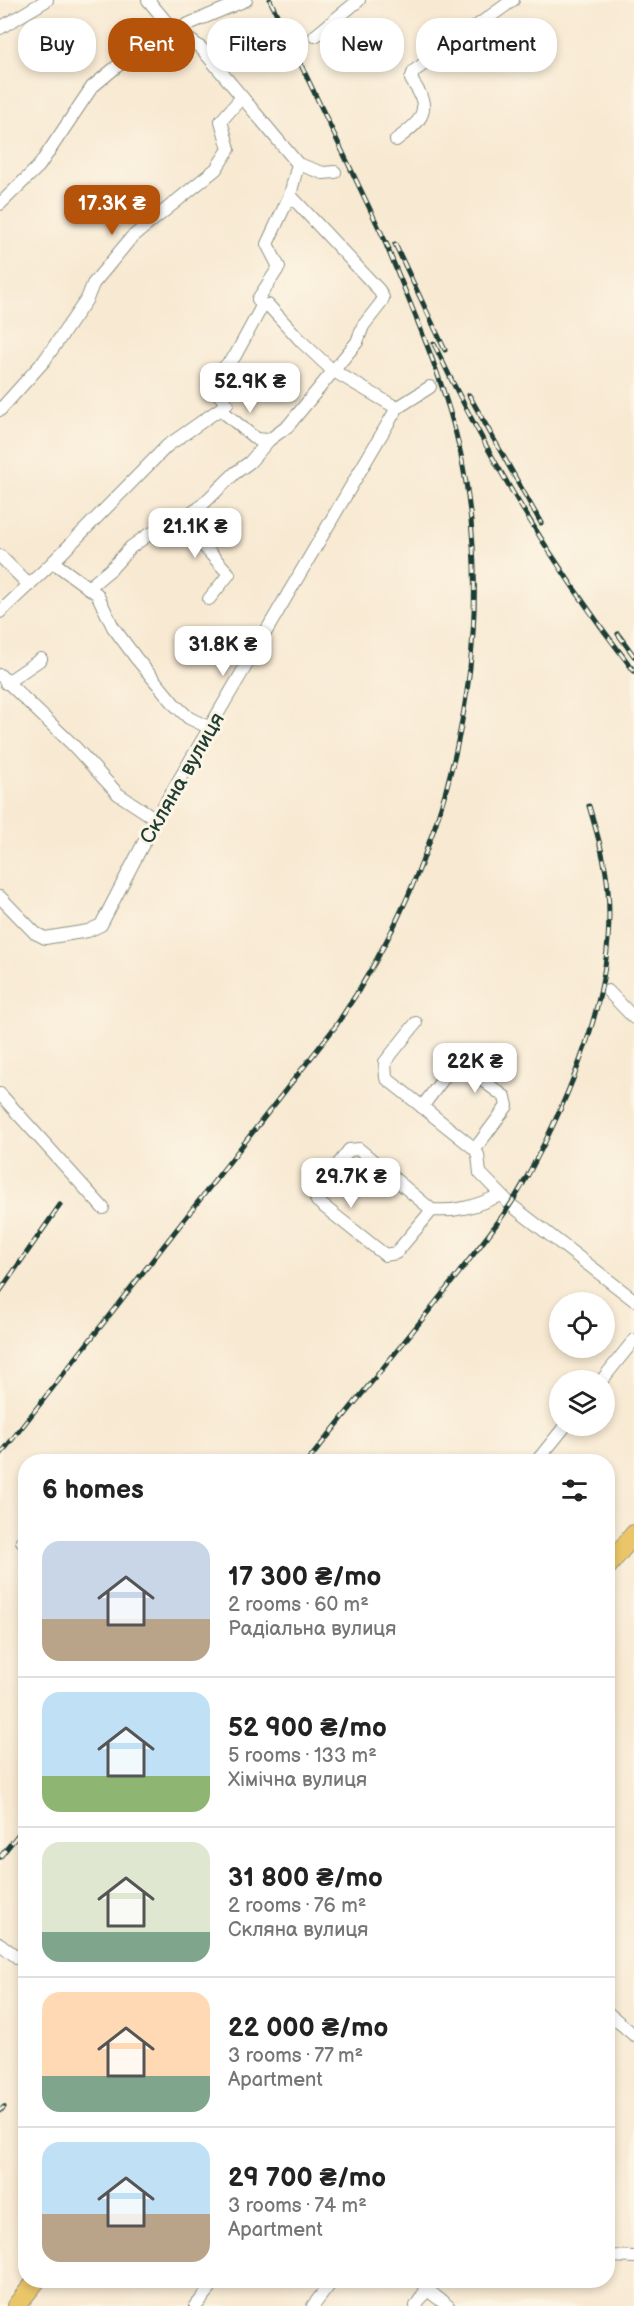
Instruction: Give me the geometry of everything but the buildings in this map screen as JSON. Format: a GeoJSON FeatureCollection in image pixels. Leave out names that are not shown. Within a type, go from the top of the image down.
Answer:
{"type":"FeatureCollection","features":[{"type":"Feature","properties":{"kind":"main road"},"geometry":{"type":"LineString","coordinates":[[615,1557],[634,1534]]}},
{"type":"Feature","properties":{"kind":"main road"},"geometry":{"type":"LineString","coordinates":[[16,2306],[31,2288]]}},
{"type":"Feature","properties":{"kind":"street"},"geometry":{"type":"LineString","coordinates":[[0,28],[47,0]]}},
{"type":"Feature","properties":{"kind":"street"},"geometry":{"type":"LineString","coordinates":[[148,0],[164,18]]}},
{"type":"Feature","properties":{"kind":"street"},"geometry":{"type":"LineString","coordinates":[[195,21],[246,0]]}},
{"type":"Feature","properties":{"kind":"street"},"geometry":{"type":"LineString","coordinates":[[315,36],[358,0]]}},
{"type":"Feature","properties":{"kind":"street"},"geometry":{"type":"LineString","coordinates":[[396,140],[417,123],[423,112],[422,97],[411,79],[414,71],[513,0]]}},
{"type":"Feature","properties":{"kind":"street"},"geometry":{"type":"LineString","coordinates":[[195,44],[298,164],[323,172],[335,172]]}},
{"type":"Feature","properties":{"kind":"street"},"geometry":{"type":"LineString","coordinates":[[0,204],[39,166],[92,87],[113,72]]}},
{"type":"Feature","properties":{"kind":"street"},"geometry":{"type":"LineString","coordinates":[[0,410],[44,361],[87,299],[93,284],[130,238],[216,169],[229,148],[221,121],[242,97]]}},
{"type":"Feature","properties":{"kind":"street"},"geometry":{"type":"LineString","coordinates":[[262,306],[258,299],[279,267],[267,244],[290,195],[298,164]]}},
{"type":"Feature","properties":{"kind":"street"},"geometry":{"type":"LineString","coordinates":[[88,588],[148,535],[199,508],[235,473],[250,462],[269,440],[288,426],[357,342],[363,326],[379,306],[383,298],[379,290],[290,195]]}},
{"type":"Feature","properties":{"kind":"street"},"geometry":{"type":"LineString","coordinates":[[0,612],[53,562],[167,446],[227,404],[209,383],[235,356],[262,306],[268,304],[302,342],[332,370],[397,408]]}},
{"type":"Feature","properties":{"kind":"street","name":"Скляна вулиця"},"geometry":{"type":"LineString","coordinates":[[0,897],[35,933],[45,938],[88,931],[101,925],[156,819],[397,408],[430,387]]}},
{"type":"Feature","properties":{"kind":"street"},"geometry":{"type":"LineString","coordinates":[[221,410],[256,439],[269,440]]}},
{"type":"Feature","properties":{"kind":"street"},"geometry":{"type":"LineString","coordinates":[[180,520],[228,574],[209,599]]}},
{"type":"Feature","properties":{"kind":"street"},"geometry":{"type":"LineString","coordinates":[[0,556],[29,585]]}},
{"type":"Feature","properties":{"kind":"street"},"geometry":{"type":"LineString","coordinates":[[53,562],[97,594],[114,627],[174,705],[189,718],[210,728]]}},
{"type":"Feature","properties":{"kind":"street"},"geometry":{"type":"LineString","coordinates":[[41,659],[3,679],[73,745],[118,794],[156,819]]}},
{"type":"Feature","properties":{"kind":"street"},"geometry":{"type":"LineString","coordinates":[[608,991],[634,1018]]}},
{"type":"Feature","properties":{"kind":"street"},"geometry":{"type":"LineString","coordinates":[[416,1023],[386,1062],[384,1070],[386,1078],[475,1149],[480,1173],[495,1198],[634,1300]]}},
{"type":"Feature","properties":{"kind":"street"},"geometry":{"type":"LineString","coordinates":[[422,1107],[452,1067],[458,1064],[505,1097],[507,1106],[475,1149]]}},
{"type":"Feature","properties":{"kind":"street"},"geometry":{"type":"LineString","coordinates":[[0,1094],[103,1208]]}},
{"type":"Feature","properties":{"kind":"street"},"geometry":{"type":"LineString","coordinates":[[432,1210],[396,1253],[385,1255],[317,1201],[315,1195],[349,1150],[359,1149],[432,1210],[450,1212],[470,1208],[495,1198]]}},
{"type":"Feature","properties":{"kind":"street"},"geometry":{"type":"LineString","coordinates":[[610,1370],[634,1340]]}},
{"type":"Feature","properties":{"kind":"street"},"geometry":{"type":"LineString","coordinates":[[543,1454],[557,1436]]}},
{"type":"Feature","properties":{"kind":"street"},"geometry":{"type":"LineString","coordinates":[[0,1944],[18,1958]]}},
{"type":"Feature","properties":{"kind":"street"},"geometry":{"type":"LineString","coordinates":[[615,2019],[634,2035]]}},
{"type":"Feature","properties":{"kind":"street"},"geometry":{"type":"LineString","coordinates":[[615,2256],[634,2257]]}},
{"type":"Feature","properties":{"kind":"street"},"geometry":{"type":"LineString","coordinates":[[196,2306],[211,2288]]}},
{"type":"Feature","properties":{"kind":"street"},"geometry":{"type":"LineString","coordinates":[[313,2306],[327,2288]]}},
{"type":"Feature","properties":{"kind":"street"},"geometry":{"type":"LineString","coordinates":[[416,2306],[424,2288]]}},
{"type":"Feature","properties":{"kind":"street"},"geometry":{"type":"LineString","coordinates":[[432,2288],[448,2306]]}},
{"type":"Feature","properties":{"kind":"railway"},"geometry":{"type":"LineString","coordinates":[[270,0],[389,249]]}},
{"type":"Feature","properties":{"kind":"railway"},"geometry":{"type":"LineString","coordinates":[[0,1455],[335,1027],[374,963],[408,896],[435,825],[455,753],[469,679],[474,604],[472,529],[461,455],[446,400],[428,347],[385,242]]}},
{"type":"Feature","properties":{"kind":"railway"},"geometry":{"type":"LineString","coordinates":[[395,244],[445,350]]}},
{"type":"Feature","properties":{"kind":"railway"},"geometry":{"type":"LineString","coordinates":[[434,344],[477,430],[525,513],[577,593],[634,671]]}},
{"type":"Feature","properties":{"kind":"railway"},"geometry":{"type":"LineString","coordinates":[[469,395],[541,523]]}},
{"type":"Feature","properties":{"kind":"railway"},"geometry":{"type":"LineString","coordinates":[[618,634],[634,656]]}},
{"type":"Feature","properties":{"kind":"railway"},"geometry":{"type":"LineString","coordinates":[[314,1454],[498,1223],[524,1182],[545,1142],[572,1082],[601,988],[609,923],[607,879],[589,806]]}},
{"type":"Feature","properties":{"kind":"railway"},"geometry":{"type":"LineString","coordinates":[[0,1291],[60,1205]]}},
{"type":"Feature","properties":{"kind":"railway"},"geometry":{"type":"LineString","coordinates":[[0,1857],[18,1835]]}},
{"type":"Feature","properties":{"kind":"railway"},"geometry":{"type":"LineString","coordinates":[[0,2111],[4,2107]]}}]}
